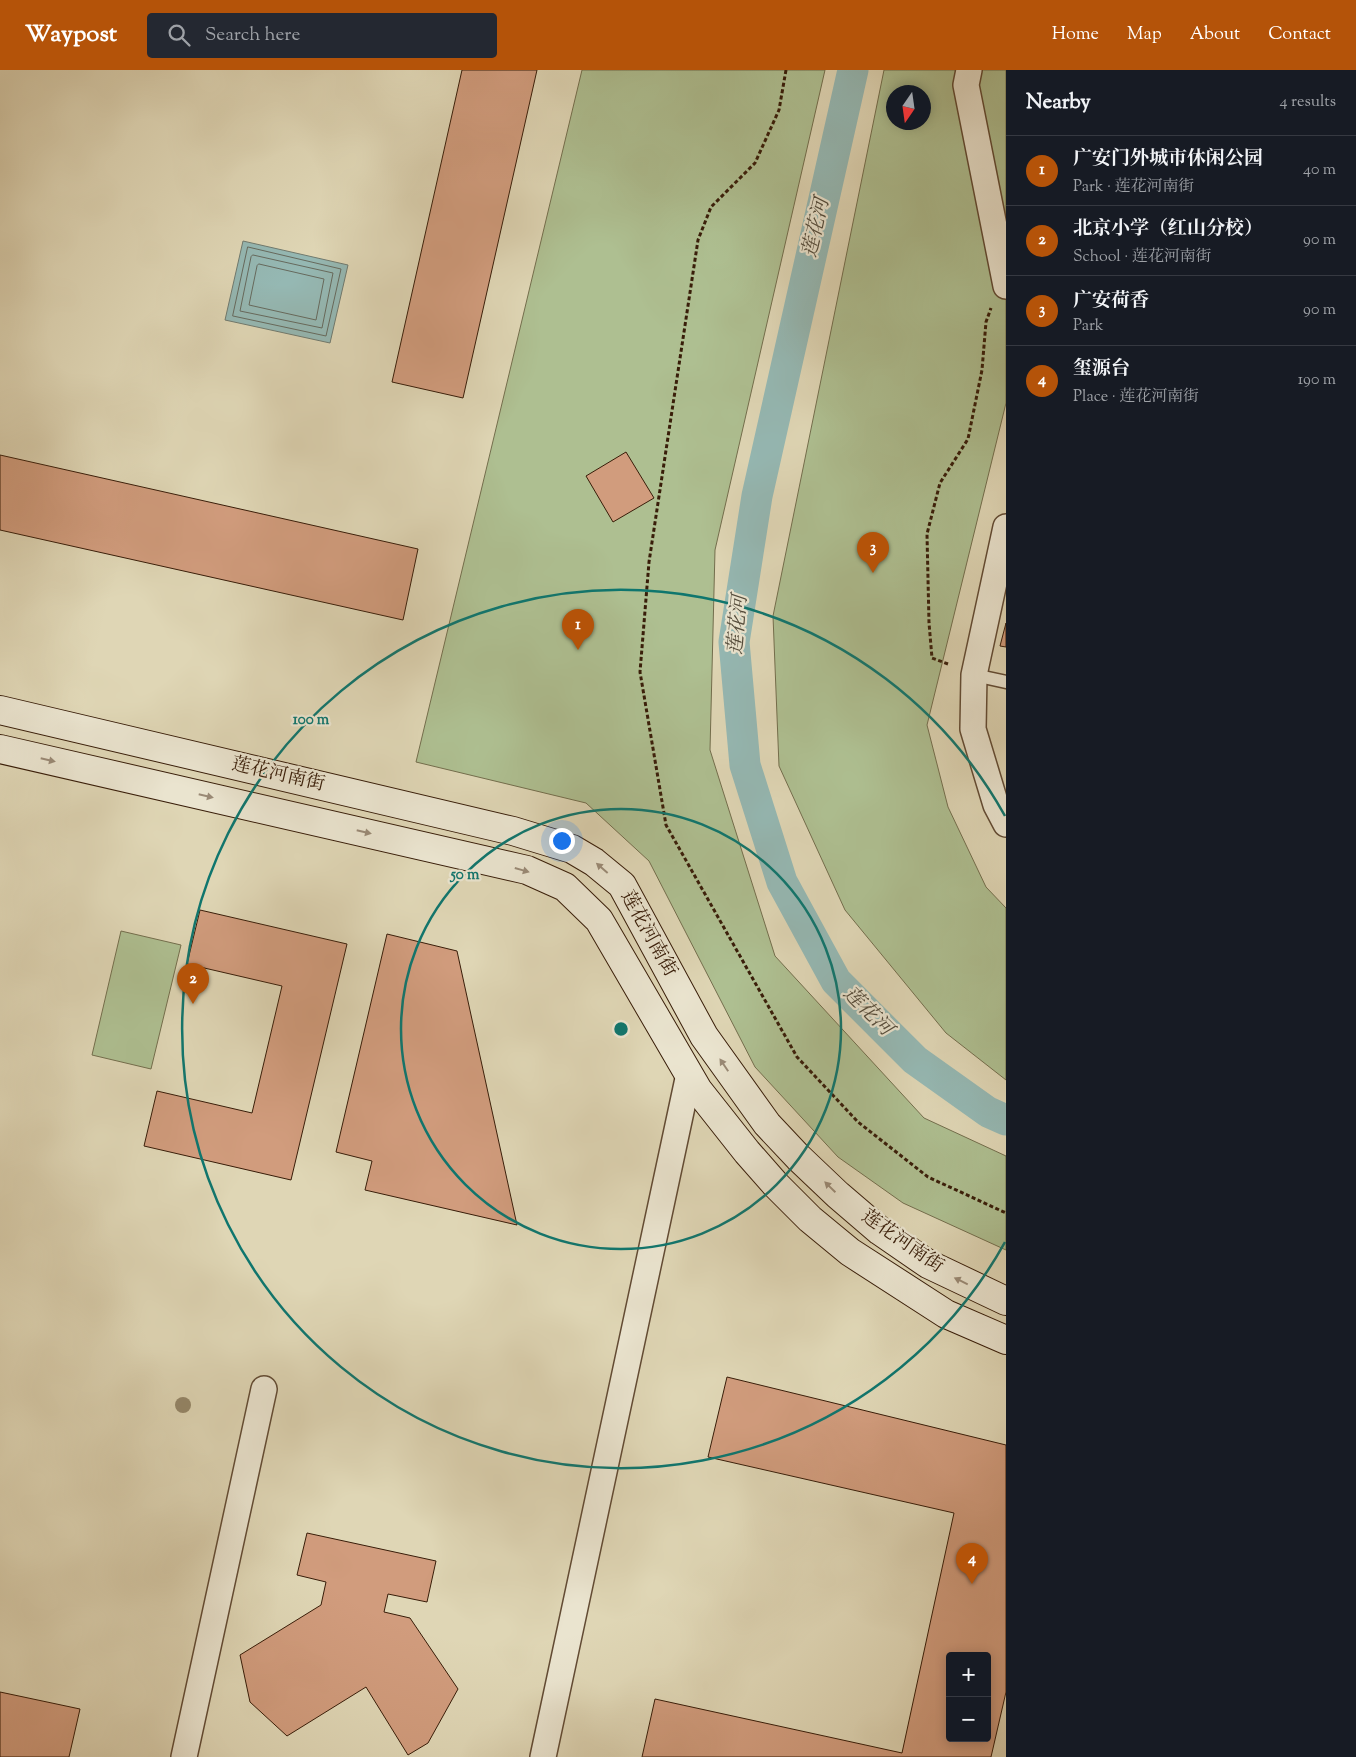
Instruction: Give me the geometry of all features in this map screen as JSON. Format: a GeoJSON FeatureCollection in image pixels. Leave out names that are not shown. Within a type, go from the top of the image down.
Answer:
{"type":"FeatureCollection","features":[{"type":"Feature","properties":{"kind":"street"},"geometry":{"type":"LineString","coordinates":[[969,70],[966,85],[1005,282]]}},
{"type":"Feature","properties":{"kind":"street"},"geometry":{"type":"LineString","coordinates":[[1006,527],[974,675],[973,729],[996,805],[1006,824]]}},
{"type":"Feature","properties":{"kind":"street","name":"莲花河南街"},"geometry":{"type":"LineString","coordinates":[[0,710],[514,831],[572,849],[594,862],[622,885],[704,1036],[767,1124],[831,1188],[880,1231],[928,1264],[1006,1301]]}},
{"type":"Feature","properties":{"kind":"street","name":"莲花河南街"},"geometry":{"type":"LineString","coordinates":[[0,749],[527,870],[565,887],[598,920],[698,1090],[776,1185],[810,1219],[850,1252],[946,1314],[1006,1340]]}},
{"type":"Feature","properties":{"kind":"street"},"geometry":{"type":"LineString","coordinates":[[543,1757],[689,1074]]}},
{"type":"Feature","properties":{"kind":"street"},"geometry":{"type":"LineString","coordinates":[[184,1757],[264,1388]]}},
{"type":"Feature","properties":{"kind":"lane"},"geometry":{"type":"LineString","coordinates":[[974,675],[1006,682]]}},
{"type":"Feature","properties":{"kind":"path"},"geometry":{"type":"LineString","coordinates":[[786,70],[779,110],[756,163],[711,207],[698,240],[649,562],[640,672],[666,826],[797,1058],[858,1122],[928,1177],[1006,1213]]}},
{"type":"Feature","properties":{"kind":"path"},"geometry":{"type":"LineString","coordinates":[[974,675],[932,658],[929,622],[927,534],[940,483],[968,439],[982,370],[986,322],[1005,282]]}},
{"type":"Feature","properties":{"kind":"green space"},"geometry":{"type":"Polygon","coordinates":[[[582,70],[825,70],[715,550],[710,750],[775,956],[924,1118],[1006,1156],[1006,1250],[903,1203],[838,1157],[755,1067],[649,861],[586,803],[416,762],[582,70]]]}},
{"type":"Feature","properties":{"kind":"green space"},"geometry":{"type":"Polygon","coordinates":[[[884,70],[1006,70],[1006,403],[927,725],[948,807],[986,887],[1006,908],[1006,1080],[946,1033],[845,910],[779,766],[773,616],[884,70]]]}},
{"type":"Feature","properties":{"kind":"green space"},"geometry":{"type":"Polygon","coordinates":[[[121,931],[181,945],[151,1069],[92,1055],[121,931]]]}},
{"type":"Feature","properties":{"kind":"water"},"geometry":{"type":"Polygon","coordinates":[[[243,241],[348,265],[330,343],[225,320],[243,241]]]}},
{"type":"Feature","properties":{"kind":"building"},"geometry":{"type":"Polygon","coordinates":[[[462,70],[537,70],[463,398],[392,382],[462,70]]]}},
{"type":"Feature","properties":{"kind":"building"},"geometry":{"type":"Polygon","coordinates":[[[626,452],[654,498],[613,522],[586,476],[626,452]]]}},
{"type":"Feature","properties":{"kind":"building"},"geometry":{"type":"Polygon","coordinates":[[[0,455],[418,549],[403,620],[0,530],[0,455]]]}},
{"type":"Feature","properties":{"kind":"building"},"geometry":{"type":"Polygon","coordinates":[[[1006,623],[1006,647],[1000,646],[1006,623]]]}},
{"type":"Feature","properties":{"kind":"building"},"geometry":{"type":"Polygon","coordinates":[[[200,910],[347,944],[291,1180],[144,1146],[157,1091],[252,1113],[282,986],[187,964],[200,910]]]}},
{"type":"Feature","properties":{"kind":"building"},"geometry":{"type":"Polygon","coordinates":[[[387,934],[457,951],[517,1225],[365,1190],[372,1161],[336,1152],[387,934]]]}},
{"type":"Feature","properties":{"kind":"building"},"geometry":{"type":"Polygon","coordinates":[[[727,1377],[1006,1445],[1006,1692],[991,1757],[642,1757],[655,1699],[902,1753],[954,1513],[708,1457],[727,1377]]]}},
{"type":"Feature","properties":{"kind":"building"},"geometry":{"type":"Polygon","coordinates":[[[307,1533],[436,1561],[427,1602],[388,1594],[384,1612],[410,1618],[458,1689],[428,1743],[408,1755],[366,1687],[287,1736],[250,1702],[240,1655],[321,1605],[326,1582],[297,1575],[307,1533]]]}},
{"type":"Feature","properties":{"kind":"building"},"geometry":{"type":"Polygon","coordinates":[[[0,1692],[80,1709],[69,1757],[0,1757],[0,1692]]]}},
{"type":"Feature","properties":{"kind":"waterway","name":"莲花河"},"geometry":{"type":"LineString","coordinates":[[853,70],[757,496],[734,642],[745,765],[782,882],[836,981],[915,1060],[988,1112],[1006,1120]]}},
{"type":"Feature","properties":{"kind":"place","name":"广安荷香"},"geometry":{"type":"Point","coordinates":[873,573]}},
{"type":"Feature","properties":{"kind":"place","name":"广安门外城市休闲公园"},"geometry":{"type":"Point","coordinates":[578,650]}},
{"type":"Feature","properties":{"kind":"place","name":"北京小学（红山分校）"},"geometry":{"type":"Point","coordinates":[193,1004]}},
{"type":"Feature","properties":{"kind":"place","name":"玺源台"},"geometry":{"type":"Point","coordinates":[972,1584]}}]}
